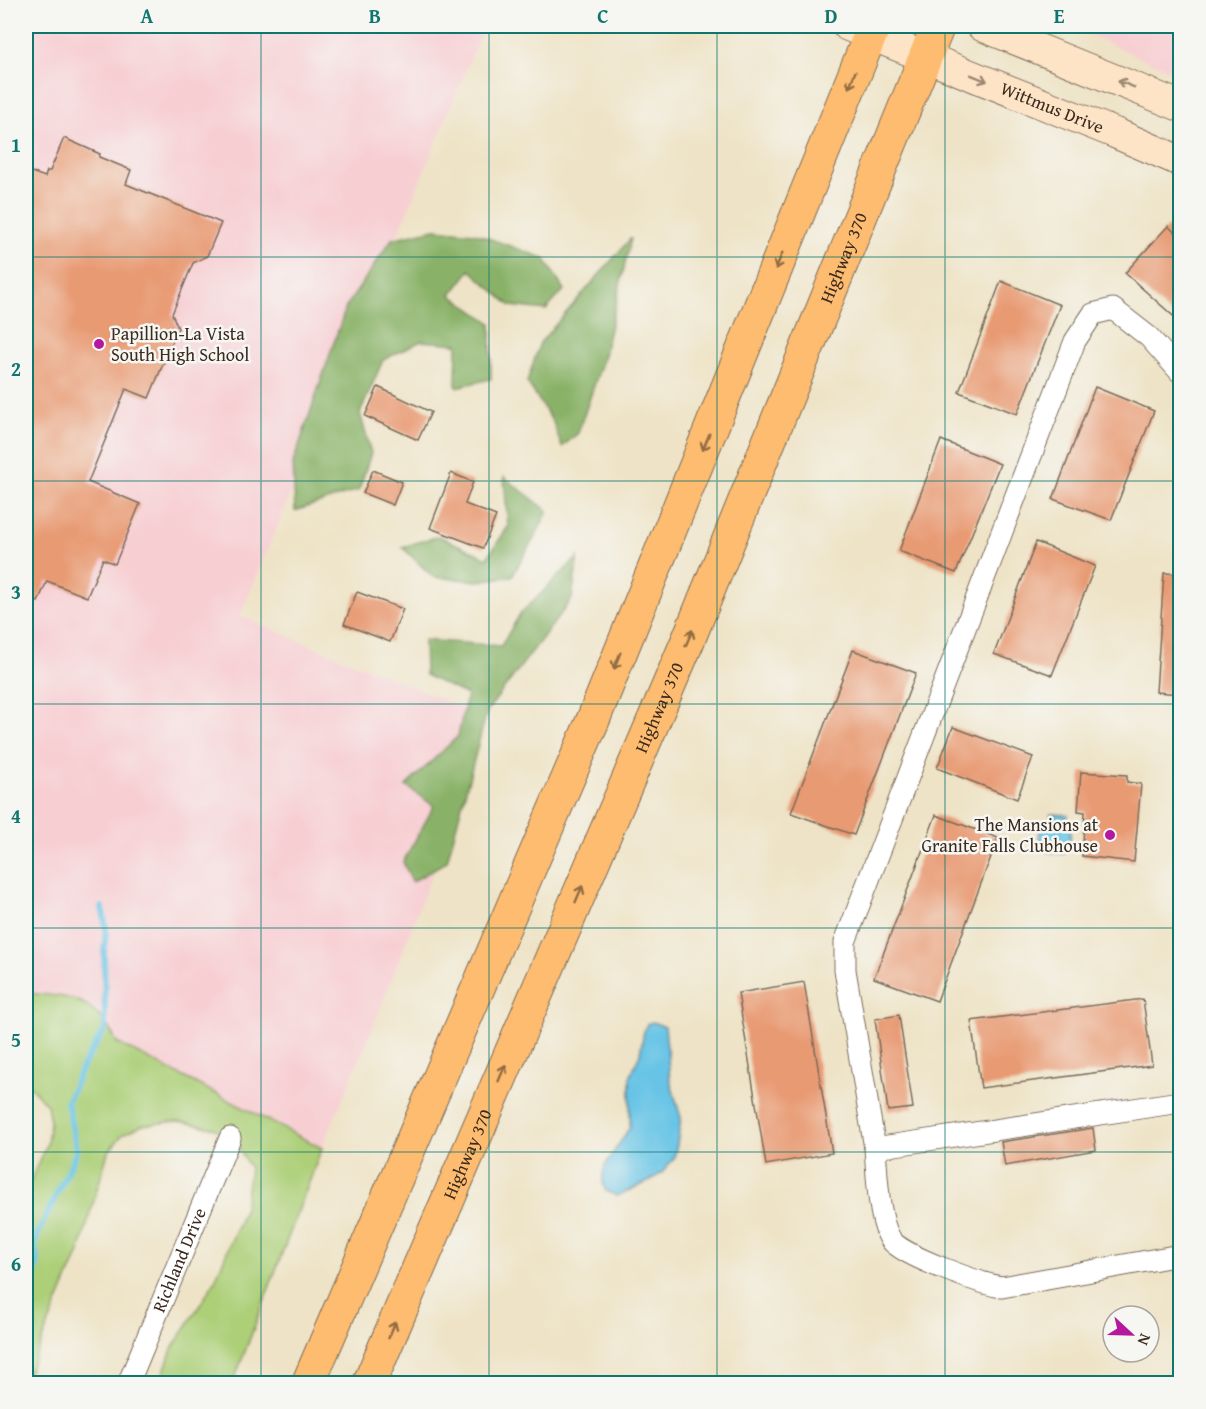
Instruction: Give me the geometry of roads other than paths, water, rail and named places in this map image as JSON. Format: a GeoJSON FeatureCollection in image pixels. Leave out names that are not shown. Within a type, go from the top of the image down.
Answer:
{"type":"FeatureCollection","features":[{"type":"Feature","properties":{"kind":"highway","name":"Highway 370"},"geometry":{"type":"LineString","coordinates":[[369,1383],[689,638],[938,26]]}},
{"type":"Feature","properties":{"kind":"highway"},"geometry":{"type":"LineString","coordinates":[[308,1383],[593,720],[864,28]]}},
{"type":"Feature","properties":{"kind":"street"},"geometry":{"type":"LineString","coordinates":[[982,26],[1180,106]]}},
{"type":"Feature","properties":{"kind":"street","name":"Wittmus Drive"},"geometry":{"type":"LineString","coordinates":[[864,28],[925,56],[1180,161]]}},
{"type":"Feature","properties":{"kind":"street"},"geometry":{"type":"LineString","coordinates":[[1180,372],[1149,337],[1113,309],[1093,314],[1075,341],[845,942],[844,970],[883,1213],[891,1241],[910,1254],[986,1285],[1002,1287],[1180,1255]]}},
{"type":"Feature","properties":{"kind":"street"},"geometry":{"type":"LineString","coordinates":[[874,1148],[1180,1102]]}},
{"type":"Feature","properties":{"kind":"street","name":"Richland Drive"},"geometry":{"type":"LineString","coordinates":[[128,1383],[230,1138]]}},
{"type":"Feature","properties":{"kind":"water"},"geometry":{"type":"Polygon","coordinates":[[[1051,814],[1068,815],[1066,826],[1071,826],[1070,842],[1065,842],[1064,854],[1048,852],[1049,841],[1039,840],[1041,824],[1050,825],[1051,814]]]}},
{"type":"Feature","properties":{"kind":"water"},"geometry":{"type":"Polygon","coordinates":[[[653,1022],[665,1027],[670,1080],[681,1118],[676,1150],[674,1158],[662,1173],[617,1196],[606,1191],[603,1174],[605,1166],[630,1127],[630,1077],[640,1054],[644,1031],[647,1024],[653,1022]]]}},
{"type":"Feature","properties":{"kind":"waterway"},"geometry":{"type":"LineString","coordinates":[[26,1292],[32,1282],[38,1259],[34,1246],[38,1233],[75,1156],[76,1148],[67,1102],[82,1067],[105,1029],[106,928],[102,907]]}},
{"type":"Feature","properties":{"kind":"place","name":"Papillion-La Vista South High School"},"geometry":{"type":"Point","coordinates":[99,344]}},
{"type":"Feature","properties":{"kind":"place","name":"The Mansions at Granite Falls Clubhouse"},"geometry":{"type":"Point","coordinates":[1110,835]}}]}
